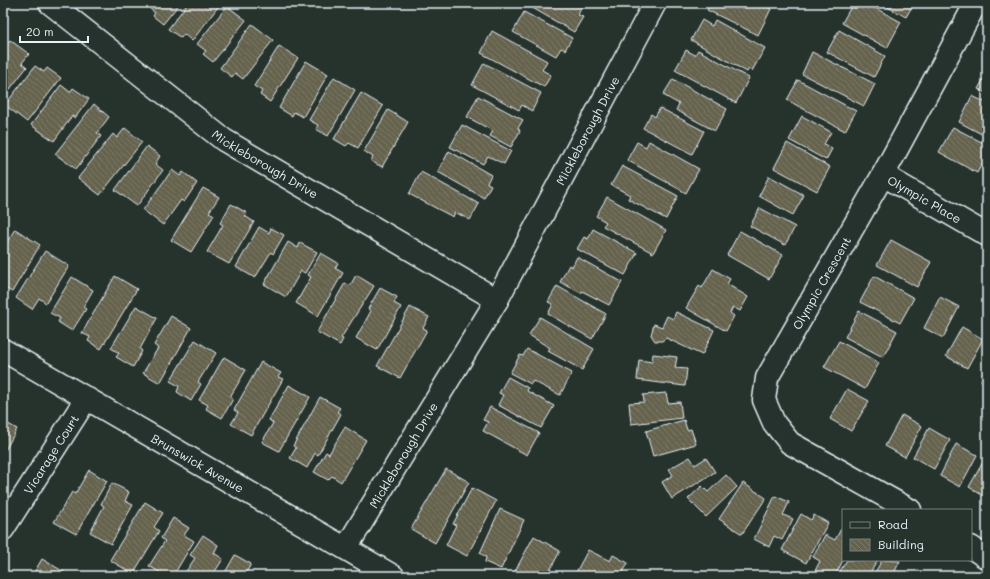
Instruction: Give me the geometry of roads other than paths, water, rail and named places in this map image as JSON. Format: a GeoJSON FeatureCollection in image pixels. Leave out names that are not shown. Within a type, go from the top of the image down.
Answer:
{"type":"FeatureCollection","features":[{"type":"Feature","properties":{"kind":"street","name":"Mickleborough Drive"},"geometry":{"type":"LineString","coordinates":[[50,3],[224,140],[497,300]]}},
{"type":"Feature","properties":{"kind":"street","name":"Mickleborough Drive"},"geometry":{"type":"LineString","coordinates":[[346,548],[497,300],[655,3]]}},
{"type":"Feature","properties":{"kind":"street","name":"Olympic Crescent"},"geometry":{"type":"LineString","coordinates":[[908,509],[790,443],[774,423],[764,400],[767,378],[883,176],[976,3]]}},
{"type":"Feature","properties":{"kind":"street","name":"Olympic Place"},"geometry":{"type":"LineString","coordinates":[[883,176],[987,235]]}},
{"type":"Feature","properties":{"kind":"street","name":"Brunswick Avenue"},"geometry":{"type":"LineString","coordinates":[[3,350],[393,576]]}},
{"type":"Feature","properties":{"kind":"street","name":"Vicarage Court"},"geometry":{"type":"LineString","coordinates":[[3,529],[86,399]]}},
{"type":"Feature","properties":{"kind":"street"},"geometry":{"type":"LineString","coordinates":[[972,548],[987,558]]}}]}
